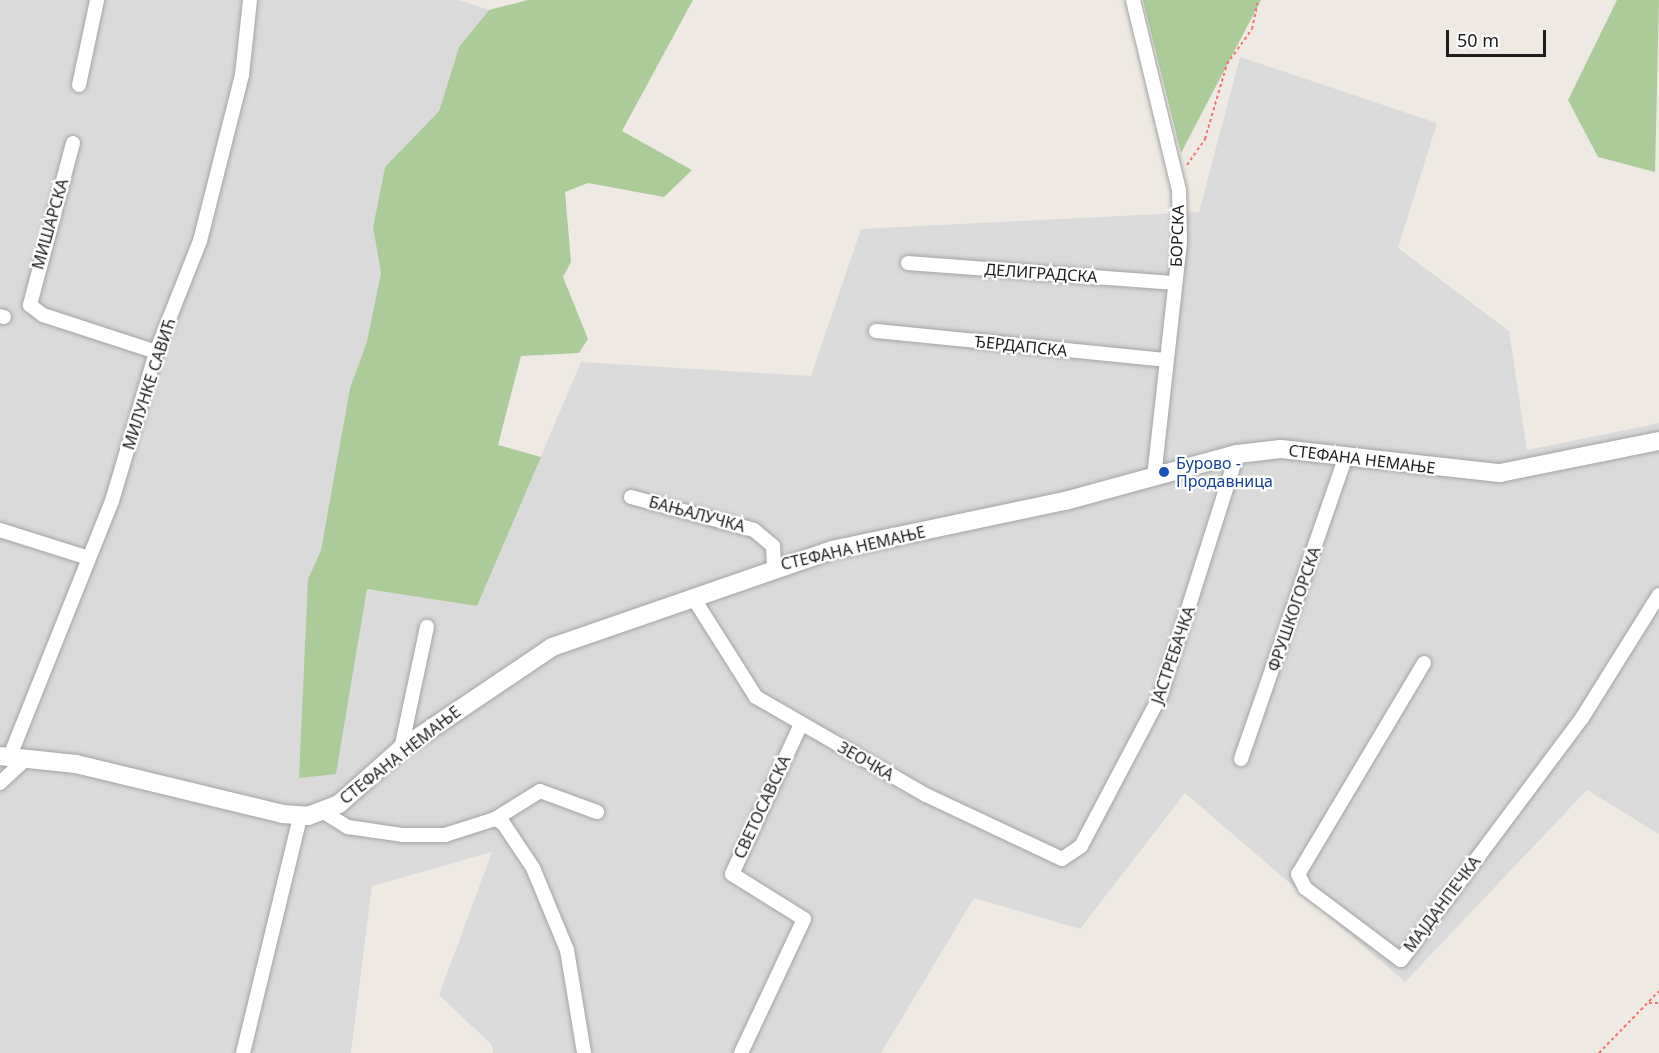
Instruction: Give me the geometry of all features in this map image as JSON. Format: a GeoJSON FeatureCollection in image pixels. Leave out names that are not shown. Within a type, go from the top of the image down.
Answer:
{"type":"FeatureCollection","features":[{"type":"Feature","properties":{"kind":"street"},"geometry":{"type":"LineString","coordinates":[[79,85],[97,0]]}},
{"type":"Feature","properties":{"kind":"street","name":"МИЛУНКЕ САВИЋ"},"geometry":{"type":"LineString","coordinates":[[12,756],[123,471],[156,352],[200,241],[234,115],[250,0]]}},
{"type":"Feature","properties":{"kind":"street","name":"БОРСКА"},"geometry":{"type":"LineString","coordinates":[[1133,0],[1177,180],[1175,283],[1154,477]]}},
{"type":"Feature","properties":{"kind":"street","name":"МИШАРСКА"},"geometry":{"type":"LineString","coordinates":[[73,143],[30,305],[43,315],[156,352]]}},
{"type":"Feature","properties":{"kind":"street","name":"ДЕЛИГРАДСКА"},"geometry":{"type":"LineString","coordinates":[[908,263],[1175,283]]}},
{"type":"Feature","properties":{"kind":"street","name":"ЂЕРДАПСКА"},"geometry":{"type":"LineString","coordinates":[[876,331],[1166,360]]}},
{"type":"Feature","properties":{"kind":"street","name":"СТЕФАНА НЕМАЊЕ"},"geometry":{"type":"LineString","coordinates":[[12,756],[171,784],[300,817],[322,811],[365,785],[401,749],[523,662],[694,599],[774,566],[1154,477],[1238,454],[1281,449],[1345,458],[1500,473],[1659,441]]}},
{"type":"Feature","properties":{"kind":"street","name":"ЈАСТРЕБАЧКА"},"geometry":{"type":"LineString","coordinates":[[1082,846],[1161,694],[1238,454]]}},
{"type":"Feature","properties":{"kind":"street","name":"ФРУШКОГОРСКА"},"geometry":{"type":"LineString","coordinates":[[1241,759],[1345,458]]}},
{"type":"Feature","properties":{"kind":"street","name":"БАЊАЛУЧКА"},"geometry":{"type":"LineString","coordinates":[[631,497],[754,530],[773,546],[774,566]]}},
{"type":"Feature","properties":{"kind":"street"},"geometry":{"type":"LineString","coordinates":[[0,530],[89,558]]}},
{"type":"Feature","properties":{"kind":"street","name":"МАЈДАНПЕЧКА"},"geometry":{"type":"LineString","coordinates":[[1424,663],[1298,874],[1305,888],[1401,960],[1582,718],[1659,595]]}},
{"type":"Feature","properties":{"kind":"street","name":"ЗЕОЧКА"},"geometry":{"type":"LineString","coordinates":[[694,599],[752,692],[801,724],[1046,856],[1062,859],[1082,846]]}},
{"type":"Feature","properties":{"kind":"street"},"geometry":{"type":"LineString","coordinates":[[401,749],[427,627]]}},
{"type":"Feature","properties":{"kind":"street","name":"СВЕТОСАВСКА"},"geometry":{"type":"LineString","coordinates":[[741,1053],[804,919],[732,874],[801,724]]}},
{"type":"Feature","properties":{"kind":"street"},"geometry":{"type":"LineString","coordinates":[[0,783],[12,756]]}},
{"type":"Feature","properties":{"kind":"street"},"geometry":{"type":"LineString","coordinates":[[322,811],[348,827],[403,835],[445,835],[495,819],[540,791],[597,812]]}},
{"type":"Feature","properties":{"kind":"street"},"geometry":{"type":"LineString","coordinates":[[243,1053],[300,817]]}},
{"type":"Feature","properties":{"kind":"street"},"geometry":{"type":"LineString","coordinates":[[495,819],[511,831],[533,867],[567,950],[584,1053]]}},
{"type":"Feature","properties":{"kind":"path"},"geometry":{"type":"LineString","coordinates":[[1177,180],[1205,139],[1227,64],[1252,29],[1258,0]]}},
{"type":"Feature","properties":{"kind":"path"},"geometry":{"type":"LineString","coordinates":[[1599,1053],[1659,991]]}},
{"type":"Feature","properties":{"kind":"path"},"geometry":{"type":"LineString","coordinates":[[1646,1004],[1659,1003]]}},
{"type":"Feature","properties":{"kind":"shaded area"},"geometry":{"type":"Polygon","coordinates":[[[0,0],[459,0],[489,10],[459,47],[439,111],[385,167],[373,227],[381,273],[367,341],[350,388],[321,550],[308,579],[336,773],[367,589],[477,606],[581,362],[811,376],[861,229],[1199,212],[1240,57],[1437,123],[1398,248],[1509,331],[1527,450],[1659,423],[1659,834],[1587,790],[1405,982],[1185,793],[1080,929],[974,898],[881,1053],[493,1053],[492,1045],[439,995],[492,852],[372,886],[351,1053],[0,1053],[0,0]]]}},
{"type":"Feature","properties":{"kind":"green space"},"geometry":{"type":"Polygon","coordinates":[[[528,0],[693,0],[622,131],[692,170],[664,197],[588,183],[565,192],[571,262],[563,277],[588,339],[579,353],[521,356],[498,445],[541,457],[477,606],[367,589],[336,774],[299,778],[308,579],[321,550],[350,388],[367,341],[381,273],[373,227],[385,167],[439,111],[459,47],[489,10],[528,0]]]}},
{"type":"Feature","properties":{"kind":"green space"},"geometry":{"type":"Polygon","coordinates":[[[1143,0],[1261,0],[1181,153],[1143,0]]]}},
{"type":"Feature","properties":{"kind":"green space"},"geometry":{"type":"Polygon","coordinates":[[[1617,0],[1659,0],[1655,172],[1598,157],[1568,100],[1617,0]]]}},
{"type":"Feature","properties":{"kind":"place","name":"Бурово - Продавница"},"geometry":{"type":"Point","coordinates":[1164,472]}}]}
